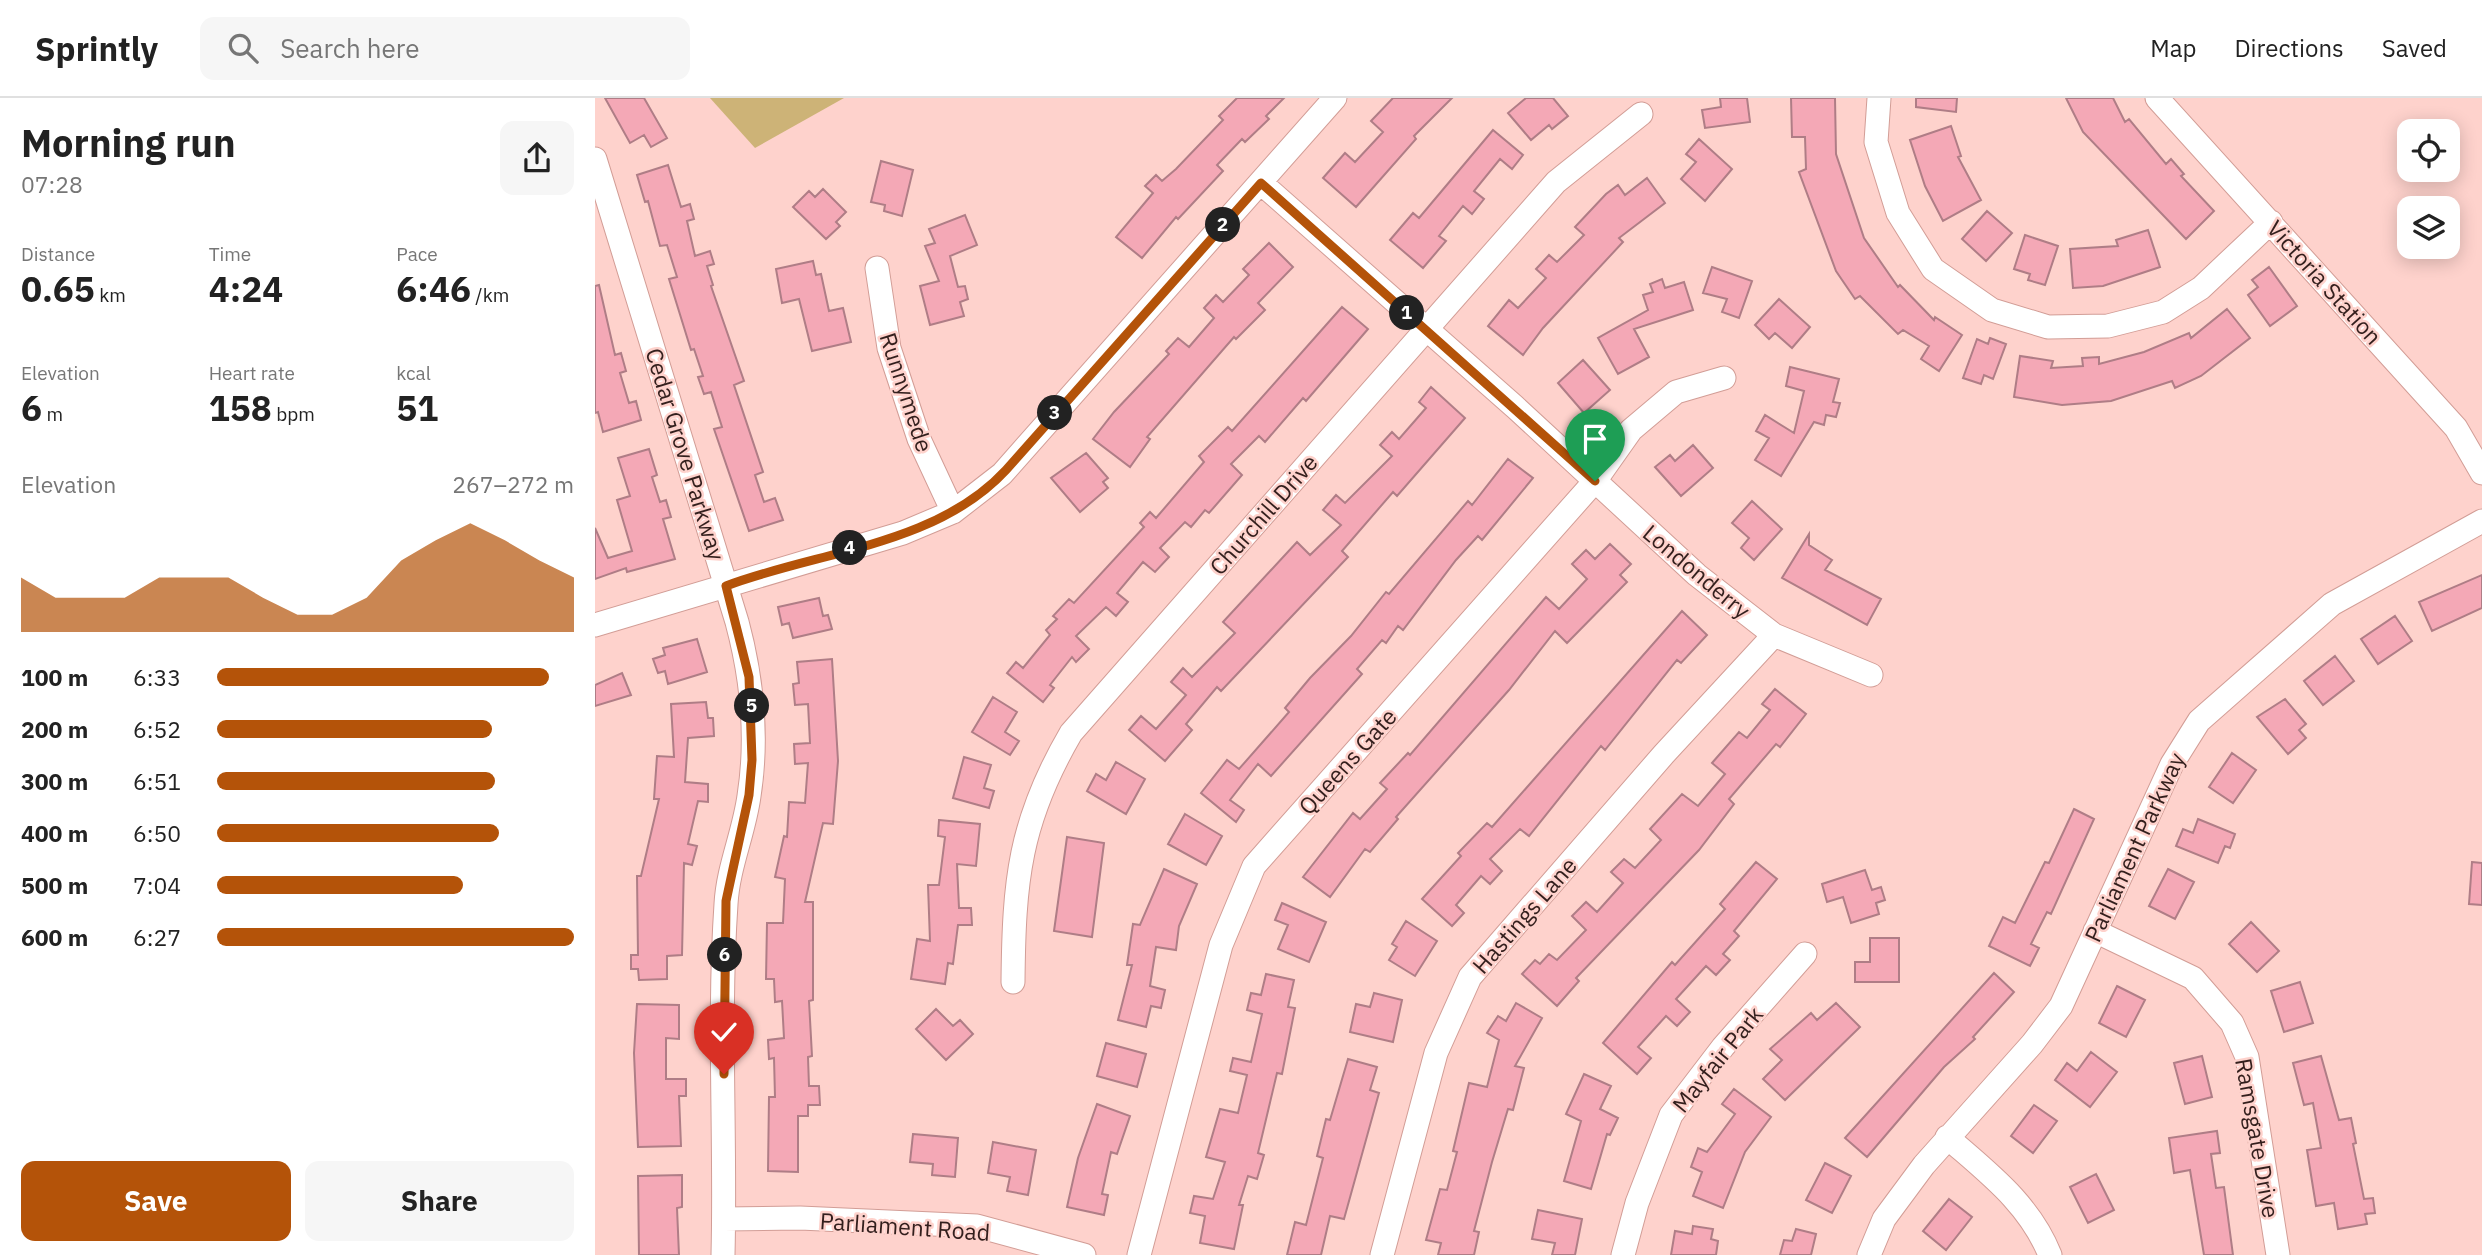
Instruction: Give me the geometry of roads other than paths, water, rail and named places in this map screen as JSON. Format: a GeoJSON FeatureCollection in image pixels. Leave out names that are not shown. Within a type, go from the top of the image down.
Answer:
{"type":"FeatureCollection","features":[{"type":"Feature","properties":{"kind":"street"},"geometry":{"type":"LineString","coordinates":[[595,625],[903,533],[953,512],[1002,474],[1335,98]]}},
{"type":"Feature","properties":{"kind":"street"},"geometry":{"type":"LineString","coordinates":[[1879,98],[1876,142],[1898,213],[1933,269],[1992,310],[2049,327],[2108,326],[2164,312],[2201,288],[2271,222]]}},
{"type":"Feature","properties":{"kind":"street","name":"Victoria Station"},"geometry":{"type":"LineString","coordinates":[[2157,98],[2456,428],[2482,473]]}},
{"type":"Feature","properties":{"kind":"street","name":"Churchill Drive"},"geometry":{"type":"LineString","coordinates":[[1013,982],[1016,903],[1027,826],[1055,760],[1071,733],[1556,183],[1641,114]]}},
{"type":"Feature","properties":{"kind":"street","name":"Cedar Grove Parkway"},"geometry":{"type":"LineString","coordinates":[[595,159],[726,586],[749,677],[752,760],[749,795],[726,901],[723,1255]]}},
{"type":"Feature","properties":{"kind":"street","name":"Londonderry"},"geometry":{"type":"LineString","coordinates":[[1261,183],[1697,575],[1774,635],[1871,675]]}},
{"type":"Feature","properties":{"kind":"street","name":"Runnymede"},"geometry":{"type":"LineString","coordinates":[[877,268],[889,348],[919,439],[953,512]]}},
{"type":"Feature","properties":{"kind":"street","name":"Queens Gate"},"geometry":{"type":"LineString","coordinates":[[1139,1255],[1221,945],[1254,866],[1595,481],[1631,430],[1676,392],[1724,378]]}},
{"type":"Feature","properties":{"kind":"street","name":"Parliament Parkway"},"geometry":{"type":"LineString","coordinates":[[1869,1255],[1884,1219],[1947,1138],[2032,1044],[2061,1006],[2172,764],[2199,721],[2332,604],[2482,522]]}},
{"type":"Feature","properties":{"kind":"street","name":"Hastings Lane"},"geometry":{"type":"LineString","coordinates":[[1382,1255],[1436,1053],[1469,977],[1664,754],[1774,635]]}},
{"type":"Feature","properties":{"kind":"street","name":"Ramsgate Drive"},"geometry":{"type":"LineString","coordinates":[[2095,931],[2193,978],[2232,1023],[2247,1057],[2278,1255]]}},
{"type":"Feature","properties":{"kind":"street","name":"Mayfair Park"},"geometry":{"type":"LineString","coordinates":[[1623,1255],[1637,1203],[1671,1115],[1723,1047],[1805,954]]}},
{"type":"Feature","properties":{"kind":"street"},"geometry":{"type":"LineString","coordinates":[[1947,1138],[2017,1199],[2040,1230],[2050,1255]]}},
{"type":"Feature","properties":{"kind":"street","name":"Parliament Road"},"geometry":{"type":"LineString","coordinates":[[724,1219],[800,1218],[977,1226],[1084,1255]]}}]}
